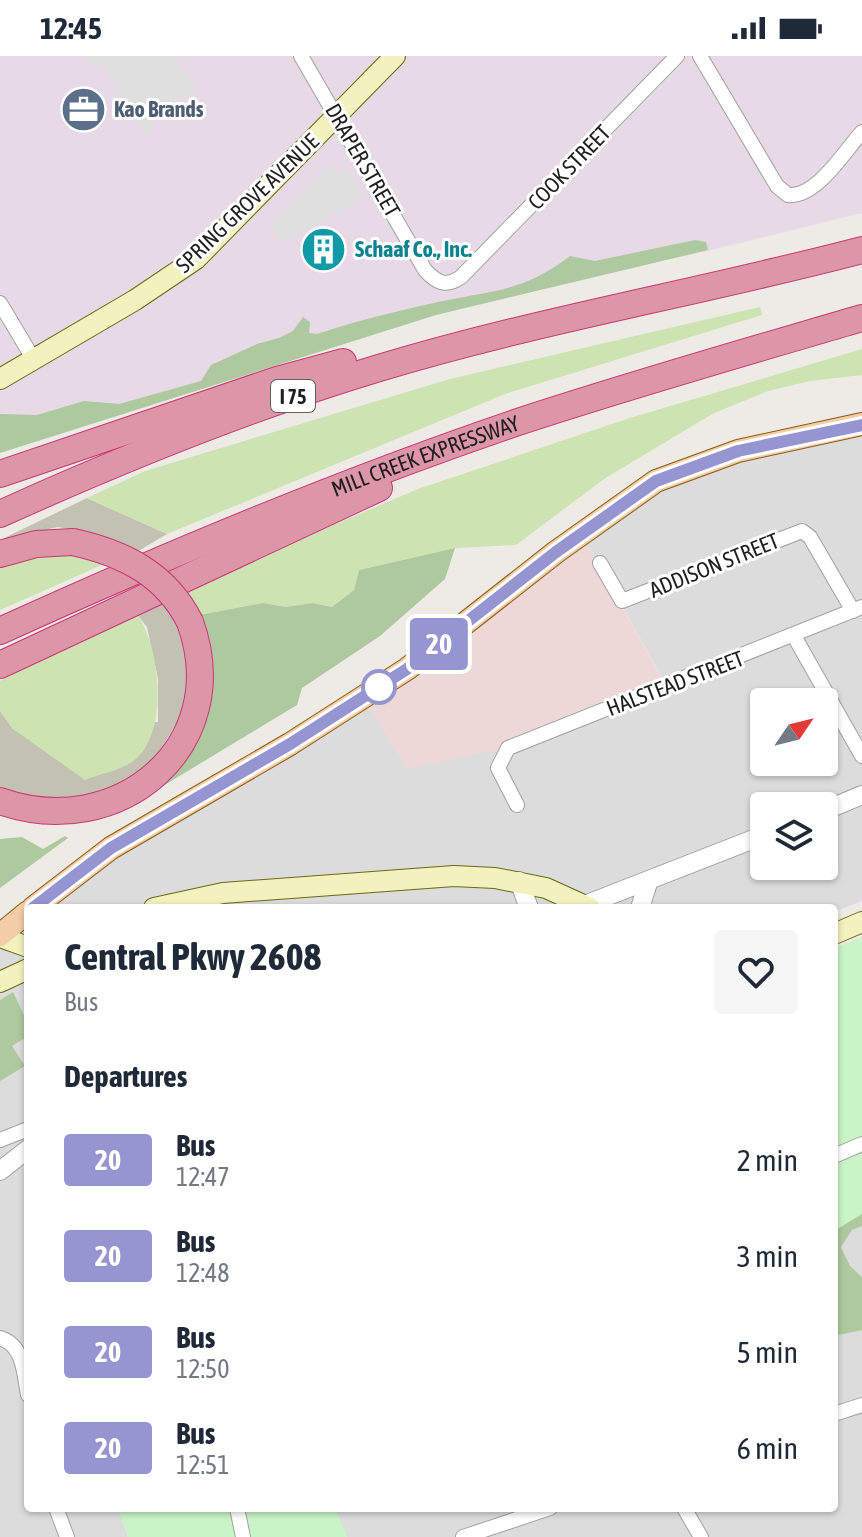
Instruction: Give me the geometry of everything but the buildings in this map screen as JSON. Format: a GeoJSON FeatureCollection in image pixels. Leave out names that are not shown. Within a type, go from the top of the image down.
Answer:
{"type":"FeatureCollection","features":[{"type":"Feature","properties":{"kind":"highway","name":"I 75"},"geometry":{"type":"LineString","coordinates":[[0,514],[104,468],[281,399],[379,368],[597,311],[862,250]]}},
{"type":"Feature","properties":{"kind":"highway"},"geometry":{"type":"LineString","coordinates":[[0,474],[277,380],[371,355],[597,311]]}},
{"type":"Feature","properties":{"kind":"highway","name":"MILL CREEK EXPRESSWAY"},"geometry":{"type":"LineString","coordinates":[[0,631],[294,504],[512,424],[862,318]]}},
{"type":"Feature","properties":{"kind":"highway"},"geometry":{"type":"LineString","coordinates":[[0,665],[512,424]]}},
{"type":"Feature","properties":{"kind":"highway"},"geometry":{"type":"LineString","coordinates":[[0,554],[36,544],[73,542],[104,549],[138,565],[172,594],[190,622],[197,641],[199,690],[179,747],[162,770],[132,792],[90,810],[51,813],[0,801]]}},
{"type":"Feature","properties":{"kind":"main road","name":"SPRING GROVE AVENUE"},"geometry":{"type":"LineString","coordinates":[[0,379],[196,259],[395,56]]}},
{"type":"Feature","properties":{"kind":"main road"},"geometry":{"type":"LineString","coordinates":[[38,904],[111,848],[290,744],[407,669],[556,552],[656,481],[738,451],[862,424]]}},
{"type":"Feature","properties":{"kind":"main road"},"geometry":{"type":"LineString","coordinates":[[174,904],[238,891],[454,876],[519,881],[546,888],[578,904]]}},
{"type":"Feature","properties":{"kind":"main road"},"geometry":{"type":"LineString","coordinates":[[24,915],[0,936],[24,945]]}},
{"type":"Feature","properties":{"kind":"main road"},"geometry":{"type":"LineString","coordinates":[[838,932],[862,922]]}},
{"type":"Feature","properties":{"kind":"main road"},"geometry":{"type":"LineString","coordinates":[[0,982],[24,971]]}},
{"type":"Feature","properties":{"kind":"street","name":"DRAPER STREET"},"geometry":{"type":"LineString","coordinates":[[301,56],[425,270],[436,282],[444,284],[461,277]]}},
{"type":"Feature","properties":{"kind":"street","name":"COOK STREET"},"geometry":{"type":"LineString","coordinates":[[461,277],[677,56]]}},
{"type":"Feature","properties":{"kind":"street"},"geometry":{"type":"LineString","coordinates":[[700,56],[777,186],[794,196],[814,184],[862,132]]}},
{"type":"Feature","properties":{"kind":"street"},"geometry":{"type":"LineString","coordinates":[[0,303],[34,360]]}},
{"type":"Feature","properties":{"kind":"street","name":"ADDISON STREET"},"geometry":{"type":"LineString","coordinates":[[600,563],[622,601],[802,531],[810,537],[858,609]]}},
{"type":"Feature","properties":{"kind":"street","name":"HALSTEAD STREET"},"geometry":{"type":"LineString","coordinates":[[517,805],[498,768],[508,748],[858,609]]}},
{"type":"Feature","properties":{"kind":"street"},"geometry":{"type":"LineString","coordinates":[[794,636],[862,756]]}},
{"type":"Feature","properties":{"kind":"street"},"geometry":{"type":"LineString","coordinates":[[838,805],[862,795]]}},
{"type":"Feature","properties":{"kind":"street"},"geometry":{"type":"LineString","coordinates":[[591,904],[750,840]]}},
{"type":"Feature","properties":{"kind":"street"},"geometry":{"type":"LineString","coordinates":[[641,904],[649,880]]}},
{"type":"Feature","properties":{"kind":"street"},"geometry":{"type":"LineString","coordinates":[[519,881],[528,904]]}},
{"type":"Feature","properties":{"kind":"street"},"geometry":{"type":"LineString","coordinates":[[0,1140],[24,1131]]}},
{"type":"Feature","properties":{"kind":"street"},"geometry":{"type":"LineString","coordinates":[[838,1154],[862,1144]]}},
{"type":"Feature","properties":{"kind":"street"},"geometry":{"type":"LineString","coordinates":[[0,1171],[24,1152]]}},
{"type":"Feature","properties":{"kind":"street"},"geometry":{"type":"LineString","coordinates":[[0,1338],[9,1341],[19,1352],[24,1376]]}},
{"type":"Feature","properties":{"kind":"street"},"geometry":{"type":"LineString","coordinates":[[838,1413],[862,1405]]}},
{"type":"Feature","properties":{"kind":"street"},"geometry":{"type":"LineString","coordinates":[[58,1512],[67,1537]]}},
{"type":"Feature","properties":{"kind":"street"},"geometry":{"type":"LineString","coordinates":[[238,1512],[243,1537]]}},
{"type":"Feature","properties":{"kind":"street"},"geometry":{"type":"LineString","coordinates":[[463,1537],[504,1530],[542,1512]]}},
{"type":"Feature","properties":{"kind":"street"},"geometry":{"type":"LineString","coordinates":[[686,1512],[701,1537]]}},
{"type":"Feature","properties":{"kind":"shaded area"},"geometry":{"type":"Polygon","coordinates":[[[0,56],[862,56],[862,213],[703,252],[467,302],[85,420],[0,422],[0,56]]]}},
{"type":"Feature","properties":{"kind":"shaded area"},"geometry":{"type":"Polygon","coordinates":[[[85,56],[176,56],[197,92],[154,118],[151,130],[144,134],[103,64],[93,69],[85,56]]]}},
{"type":"Feature","properties":{"kind":"shaded area"},"geometry":{"type":"Polygon","coordinates":[[[329,165],[338,174],[346,167],[364,197],[281,244],[270,225],[329,165]]]}},
{"type":"Feature","properties":{"kind":"shaded area"},"geometry":{"type":"Polygon","coordinates":[[[862,424],[862,901],[838,910],[838,904],[653,904],[650,897],[632,904],[39,904],[363,698],[666,685],[581,532],[656,481],[862,424]]]}},
{"type":"Feature","properties":{"kind":"shaded area"},"geometry":{"type":"Polygon","coordinates":[[[87,498],[167,534],[135,553],[94,534],[58,527],[0,540],[87,498]]]}},
{"type":"Feature","properties":{"kind":"shaded area"},"geometry":{"type":"Polygon","coordinates":[[[581,532],[666,686],[508,748],[407,769],[363,698],[581,532]]]}},
{"type":"Feature","properties":{"kind":"shaded area"},"geometry":{"type":"Polygon","coordinates":[[[164,602],[180,630],[188,654],[188,680],[181,716],[156,757],[115,789],[83,798],[46,800],[0,792],[0,711],[13,729],[158,722],[158,679],[147,627],[136,613],[164,602]]]}},
{"type":"Feature","properties":{"kind":"shaded area"},"geometry":{"type":"Polygon","coordinates":[[[24,915],[24,1512],[119,1512],[128,1537],[0,1537],[0,935],[24,915]]]}},
{"type":"Feature","properties":{"kind":"shaded area"},"geometry":{"type":"Polygon","coordinates":[[[862,1214],[862,1537],[347,1537],[337,1512],[838,1512],[838,1229],[862,1214]]]}},
{"type":"Feature","properties":{"kind":"green space"},"geometry":{"type":"Polygon","coordinates":[[[695,240],[706,242],[708,250],[436,315],[0,453],[0,414],[37,415],[84,401],[119,404],[201,381],[211,365],[293,331],[303,317],[310,322],[309,333],[317,334],[392,313],[507,288],[537,277],[570,256],[595,261],[695,240]]]}},
{"type":"Feature","properties":{"kind":"green space"},"geometry":{"type":"Polygon","coordinates":[[[760,307],[762,315],[505,394],[167,534],[87,498],[145,471],[450,379],[760,307]]]}},
{"type":"Feature","properties":{"kind":"green space"},"geometry":{"type":"Polygon","coordinates":[[[862,349],[862,375],[810,381],[768,391],[714,413],[604,479],[516,545],[455,548],[359,570],[354,590],[332,607],[313,603],[286,607],[263,603],[199,615],[184,589],[418,489],[630,418],[862,349]]]}},
{"type":"Feature","properties":{"kind":"green space"},"geometry":{"type":"Polygon","coordinates":[[[455,548],[445,579],[380,636],[302,688],[297,705],[158,789],[190,746],[206,708],[208,667],[199,615],[263,603],[286,607],[313,603],[332,607],[354,590],[359,570],[455,548]]]}},
{"type":"Feature","properties":{"kind":"green space"},"geometry":{"type":"Polygon","coordinates":[[[87,552],[109,562],[0,610],[0,565],[35,554],[87,552]]]}},
{"type":"Feature","properties":{"kind":"green space"},"geometry":{"type":"Polygon","coordinates":[[[136,613],[145,628],[156,668],[157,712],[152,732],[144,749],[132,762],[85,780],[13,729],[0,711],[0,681],[136,613]]]}},
{"type":"Feature","properties":{"kind":"green space"},"geometry":{"type":"Polygon","coordinates":[[[65,836],[68,838],[0,888],[0,839],[22,837],[43,849],[65,836]]]}},
{"type":"Feature","properties":{"kind":"green space"},"geometry":{"type":"Polygon","coordinates":[[[862,937],[862,1214],[838,1229],[838,946],[862,937]]]}},
{"type":"Feature","properties":{"kind":"green space"},"geometry":{"type":"Polygon","coordinates":[[[13,992],[24,1015],[24,1040],[12,1046],[24,1067],[0,1081],[0,1000],[13,992]]]}},
{"type":"Feature","properties":{"kind":"green space"},"geometry":{"type":"Polygon","coordinates":[[[862,1151],[862,1226],[852,1230],[841,1247],[850,1266],[862,1277],[862,1330],[838,1335],[838,1162],[862,1151]]]}},
{"type":"Feature","properties":{"kind":"green space"},"geometry":{"type":"Polygon","coordinates":[[[119,1512],[337,1512],[347,1537],[128,1537],[119,1512]]]}},
{"type":"Feature","properties":{"kind":"bus line","name":"20"},"geometry":{"type":"LineString","coordinates":[[38,904],[111,848],[290,744],[407,669],[556,552],[656,481],[738,451],[862,425]]}},
{"type":"Feature","properties":{"kind":"place","name":"Kao Brands"},"geometry":{"type":"Point","coordinates":[83,109]}},
{"type":"Feature","properties":{"kind":"place","name":"Schaaf Co., Inc."},"geometry":{"type":"Point","coordinates":[324,249]}}]}
